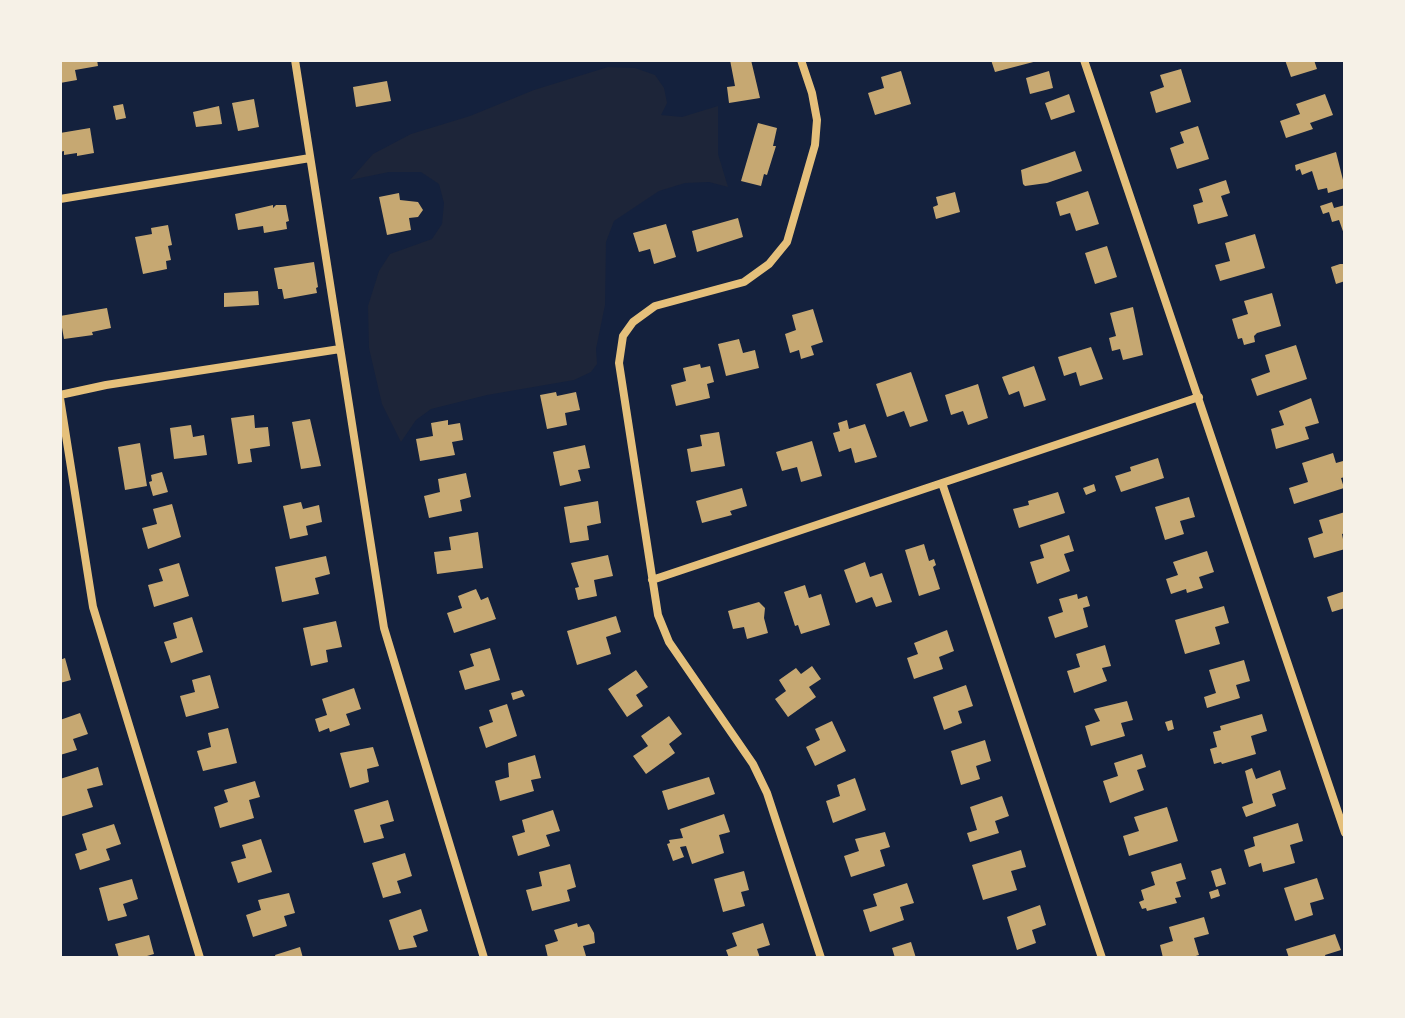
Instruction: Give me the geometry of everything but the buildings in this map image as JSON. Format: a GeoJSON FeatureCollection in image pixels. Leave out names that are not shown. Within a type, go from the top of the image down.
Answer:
{"type":"FeatureCollection","features":[{"type":"Feature","properties":{"kind":"street"},"geometry":{"type":"LineString","coordinates":[[295,60],[384,628],[484,958]]}},
{"type":"Feature","properties":{"kind":"street"},"geometry":{"type":"LineString","coordinates":[[801,60],[817,120],[815,145],[787,242],[769,264],[744,282],[655,306],[633,322],[623,336],[619,363],[658,615],[669,642],[753,764],[767,793],[821,958]]}},
{"type":"Feature","properties":{"kind":"street"},"geometry":{"type":"LineString","coordinates":[[1084,60],[1345,833]]}},
{"type":"Feature","properties":{"kind":"street"},"geometry":{"type":"LineString","coordinates":[[60,199],[310,158]]}},
{"type":"Feature","properties":{"kind":"street"},"geometry":{"type":"LineString","coordinates":[[200,958],[93,607],[60,397],[106,385],[340,349]]}},
{"type":"Feature","properties":{"kind":"street"},"geometry":{"type":"LineString","coordinates":[[652,580],[1199,397]]}},
{"type":"Feature","properties":{"kind":"street"},"geometry":{"type":"LineString","coordinates":[[942,483],[1102,958]]}},
{"type":"Feature","properties":{"kind":"shaded area"},"geometry":{"type":"Polygon","coordinates":[[[608,67],[635,68],[655,75],[664,88],[667,103],[661,115],[682,117],[718,106],[718,154],[728,187],[709,182],[685,183],[659,191],[614,221],[606,242],[605,305],[596,349],[597,364],[591,372],[574,380],[487,395],[431,409],[416,420],[401,442],[382,404],[369,348],[368,306],[379,271],[390,254],[432,239],[442,224],[444,203],[439,184],[421,172],[389,172],[350,180],[373,154],[411,134],[608,67]]]}}]}
